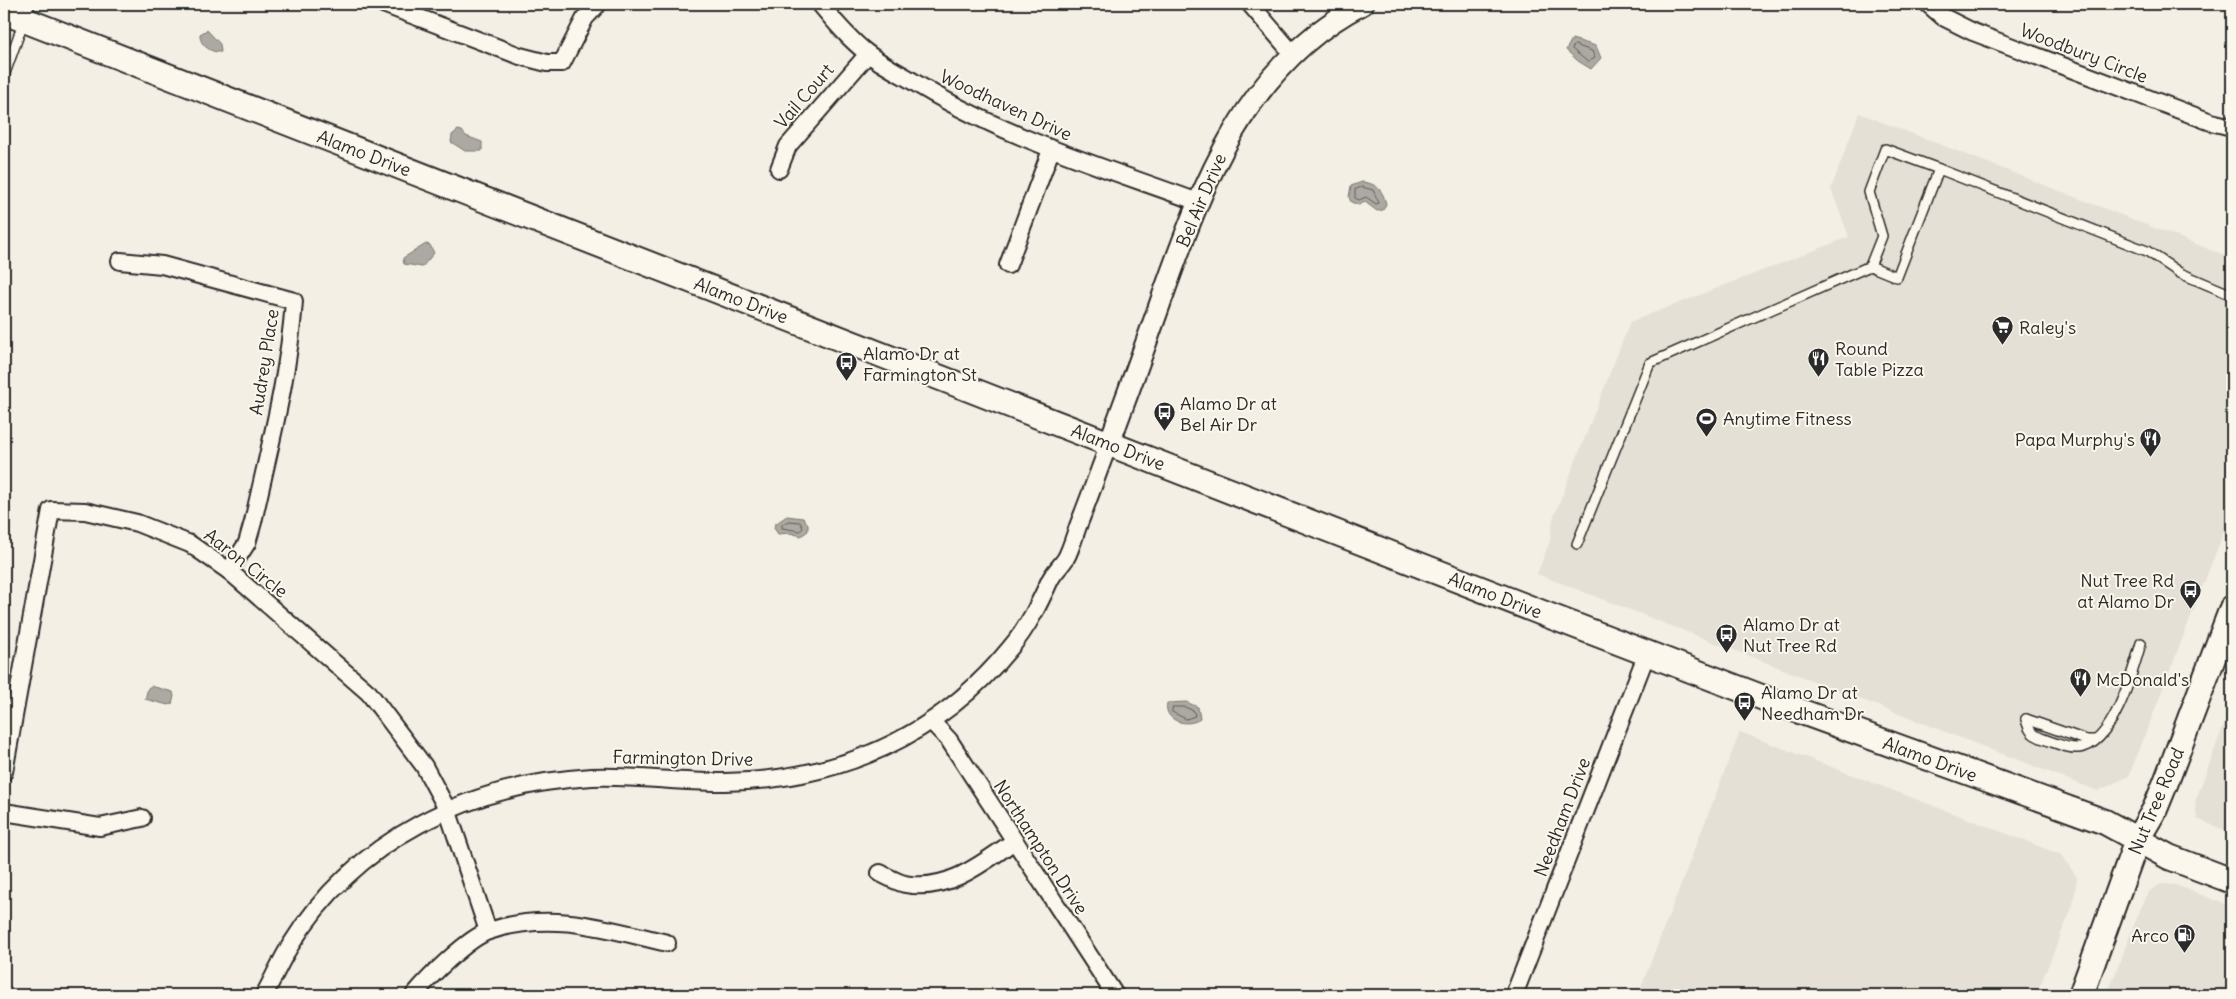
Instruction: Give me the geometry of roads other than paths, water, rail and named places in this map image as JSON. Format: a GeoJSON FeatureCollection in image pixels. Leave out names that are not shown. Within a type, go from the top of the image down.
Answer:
{"type":"FeatureCollection","features":[{"type":"Feature","properties":{"kind":"main road","name":"Alamo Drive"},"geometry":{"type":"LineString","coordinates":[[18,13],[1109,444],[1647,653],[1912,753],[2105,822],[2169,857],[2232,881]]}},
{"type":"Feature","properties":{"kind":"main road","name":"Nut Tree Road"},"geometry":{"type":"LineString","coordinates":[[2081,995],[2137,840],[2155,809],[2232,608]]}},
{"type":"Feature","properties":{"kind":"street"},"geometry":{"type":"LineString","coordinates":[[384,4],[520,56],[546,63],[562,63],[574,43],[585,18],[598,4]]}},
{"type":"Feature","properties":{"kind":"street","name":"Woodhaven Drive"},"geometry":{"type":"LineString","coordinates":[[820,4],[840,28],[868,54],[929,92],[1051,150],[1198,202]]}},
{"type":"Feature","properties":{"kind":"street"},"geometry":{"type":"LineString","coordinates":[[1250,4],[1293,54]]}},
{"type":"Feature","properties":{"kind":"street","name":"Bel Air Drive"},"geometry":{"type":"LineString","coordinates":[[1109,444],[1198,202],[1219,154],[1244,112],[1293,54],[1332,23],[1363,4]]}},
{"type":"Feature","properties":{"kind":"street","name":"Woodbury Circle"},"geometry":{"type":"LineString","coordinates":[[1928,4],[1943,17],[1973,32],[2210,122],[2232,127]]}},
{"type":"Feature","properties":{"kind":"street","name":"Vail Court"},"geometry":{"type":"LineString","coordinates":[[779,169],[788,146],[868,54]]}},
{"type":"Feature","properties":{"kind":"street"},"geometry":{"type":"LineString","coordinates":[[1008,265],[1051,150]]}},
{"type":"Feature","properties":{"kind":"street","name":"Audrey Place"},"geometry":{"type":"LineString","coordinates":[[120,261],[162,265],[294,301],[292,333],[254,522],[247,543],[229,571]]}},
{"type":"Feature","properties":{"kind":"street","name":"Farmington Drive"},"geometry":{"type":"LineString","coordinates":[[264,995],[290,945],[343,880],[390,841],[446,809],[499,791],[557,780],[595,777],[728,782],[790,776],[873,754],[932,722],[957,703],[992,670],[1024,630],[1052,577],[1066,558],[1109,444]]}},
{"type":"Feature","properties":{"kind":"street","name":"Aaron Circle"},"geometry":{"type":"LineString","coordinates":[[4,772],[52,510],[85,511],[137,524],[190,544],[229,571],[369,693],[424,766],[446,809],[488,931]]}},
{"type":"Feature","properties":{"kind":"street","name":"Needham Drive"},"geometry":{"type":"LineString","coordinates":[[1514,995],[1647,653]]}},
{"type":"Feature","properties":{"kind":"street","name":"Northampton Drive"},"geometry":{"type":"LineString","coordinates":[[932,722],[949,740],[1013,842],[1115,995]]}},
{"type":"Feature","properties":{"kind":"street"},"geometry":{"type":"LineString","coordinates":[[4,812],[100,827],[142,818]]}},
{"type":"Feature","properties":{"kind":"street"},"geometry":{"type":"LineString","coordinates":[[880,873],[904,884],[924,885],[954,880],[1013,842]]}},
{"type":"Feature","properties":{"kind":"street"},"geometry":{"type":"LineString","coordinates":[[414,995],[432,973],[488,931],[544,920],[584,924],[667,943]]}},
{"type":"Feature","properties":{"kind":"lane"},"geometry":{"type":"LineString","coordinates":[[4,76],[18,13]]}},
{"type":"Feature","properties":{"kind":"lane"},"geometry":{"type":"LineString","coordinates":[[1576,544],[1650,363],[1870,266],[1882,236],[1869,192],[1885,149],[2147,252],[2180,273],[2232,295]]}},
{"type":"Feature","properties":{"kind":"lane"},"geometry":{"type":"LineString","coordinates":[[1870,266],[1898,277],[1939,169]]}},
{"type":"Feature","properties":{"kind":"lane"},"geometry":{"type":"LineString","coordinates":[[2096,740],[2086,740],[2026,719],[2028,730],[2034,735],[2069,748],[2080,748],[2096,740],[2110,724],[2136,660],[2140,643]]}},
{"type":"Feature","properties":{"kind":"water"},"geometry":{"type":"Polygon","coordinates":[[[207,30],[220,44],[221,52],[209,49],[201,41],[200,34],[207,30]]]}},
{"type":"Feature","properties":{"kind":"water"},"geometry":{"type":"Polygon","coordinates":[[[1572,39],[1596,46],[1601,58],[1591,69],[1566,50],[1572,39]]]}},
{"type":"Feature","properties":{"kind":"water"},"geometry":{"type":"Polygon","coordinates":[[[458,130],[462,131],[466,136],[482,142],[482,151],[465,151],[451,142],[452,135],[458,130]]]}},
{"type":"Feature","properties":{"kind":"water"},"geometry":{"type":"Polygon","coordinates":[[[1362,182],[1371,184],[1381,191],[1386,204],[1383,210],[1377,211],[1365,202],[1359,205],[1351,202],[1349,197],[1351,186],[1362,182]]]}},
{"type":"Feature","properties":{"kind":"water"},"geometry":{"type":"Polygon","coordinates":[[[426,244],[430,245],[434,253],[422,267],[404,264],[403,258],[426,244]]]}},
{"type":"Feature","properties":{"kind":"water"},"geometry":{"type":"Polygon","coordinates":[[[787,516],[803,518],[808,524],[808,531],[801,536],[790,533],[778,534],[774,528],[775,524],[787,516]]]}},
{"type":"Feature","properties":{"kind":"water"},"geometry":{"type":"Polygon","coordinates":[[[151,686],[173,692],[172,704],[168,705],[145,699],[148,688],[151,686]]]}},
{"type":"Feature","properties":{"kind":"water"},"geometry":{"type":"Polygon","coordinates":[[[1186,702],[1198,707],[1200,719],[1195,722],[1183,723],[1172,718],[1167,709],[1167,703],[1186,702]]]}},
{"type":"Feature","properties":{"kind":"place","name":"Raley's"},"geometry":{"type":"Point","coordinates":[2003,346]}},
{"type":"Feature","properties":{"kind":"place","name":"Round Table Pizza"},"geometry":{"type":"Point","coordinates":[1819,377]}},
{"type":"Feature","properties":{"kind":"place","name":"Alamo Dr at Farmington St"},"geometry":{"type":"Point","coordinates":[847,382]}},
{"type":"Feature","properties":{"kind":"place","name":"Alamo Dr at Bel Air Dr"},"geometry":{"type":"Point","coordinates":[1164,432]}},
{"type":"Feature","properties":{"kind":"place","name":"Anytime Fitness"},"geometry":{"type":"Point","coordinates":[1707,437]}},
{"type":"Feature","properties":{"kind":"place","name":"Papa Murphy's"},"geometry":{"type":"Point","coordinates":[2151,458]}},
{"type":"Feature","properties":{"kind":"place","name":"Nut Tree Rd at Alamo Dr"},"geometry":{"type":"Point","coordinates":[2190,609]}},
{"type":"Feature","properties":{"kind":"place","name":"Alamo Dr at Nut Tree Rd"},"geometry":{"type":"Point","coordinates":[1727,653]}},
{"type":"Feature","properties":{"kind":"place","name":"McDonald's"},"geometry":{"type":"Point","coordinates":[2080,698]}},
{"type":"Feature","properties":{"kind":"place","name":"Alamo Dr at Needham Dr"},"geometry":{"type":"Point","coordinates":[1745,721]}},
{"type":"Feature","properties":{"kind":"place","name":"Arco"},"geometry":{"type":"Point","coordinates":[2185,954]}}]}
